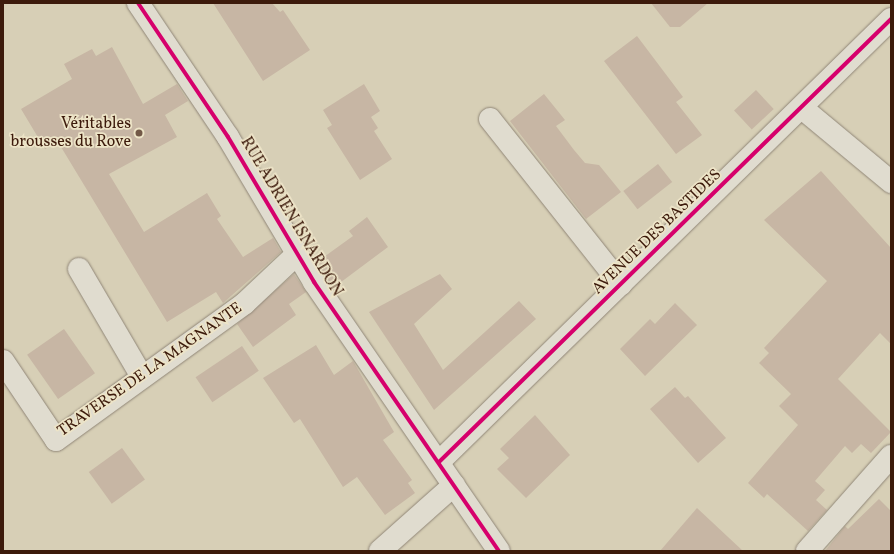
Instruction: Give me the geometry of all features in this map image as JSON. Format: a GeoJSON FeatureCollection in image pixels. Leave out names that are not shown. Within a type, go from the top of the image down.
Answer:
{"type":"FeatureCollection","features":[{"type":"Feature","properties":{"kind":"street","name":"RUE ADRIEN ISNARDON"},"geometry":{"type":"LineString","coordinates":[[138,3],[228,137],[296,255],[499,551]]}},
{"type":"Feature","properties":{"kind":"street","name":"AVENUE DES BASTIDES"},"geometry":{"type":"LineString","coordinates":[[439,462],[802,108],[891,18]]}},
{"type":"Feature","properties":{"kind":"street"},"geometry":{"type":"LineString","coordinates":[[802,108],[891,182]]}},
{"type":"Feature","properties":{"kind":"street"},"geometry":{"type":"LineString","coordinates":[[490,120],[621,284]]}},
{"type":"Feature","properties":{"kind":"street","name":"TRAVERSE DE LA MAGNANTE"},"geometry":{"type":"LineString","coordinates":[[3,361],[56,440],[245,303],[296,255]]}},
{"type":"Feature","properties":{"kind":"street","name":"TRAVERSE DE LA MAGNANTE"},"geometry":{"type":"LineString","coordinates":[[79,269],[142,377]]}},
{"type":"Feature","properties":{"kind":"street"},"geometry":{"type":"LineString","coordinates":[[807,551],[891,456]]}},
{"type":"Feature","properties":{"kind":"street"},"geometry":{"type":"LineString","coordinates":[[380,551],[454,485]]}},
{"type":"Feature","properties":{"kind":"building"},"geometry":{"type":"Polygon","coordinates":[[[213,3],[272,3],[280,12],[283,10],[310,50],[263,81],[213,3]]]}},
{"type":"Feature","properties":{"kind":"building"},"geometry":{"type":"Polygon","coordinates":[[[651,3],[708,3],[680,27],[670,27],[651,3]]]}},
{"type":"Feature","properties":{"kind":"building"},"geometry":{"type":"Polygon","coordinates":[[[637,36],[683,97],[676,102],[702,135],[676,154],[604,61],[637,36]]]}},
{"type":"Feature","properties":{"kind":"building"},"geometry":{"type":"Polygon","coordinates":[[[112,47],[143,104],[177,84],[188,101],[165,115],[177,137],[109,174],[144,232],[207,193],[221,216],[217,219],[243,257],[273,238],[281,252],[223,303],[216,292],[167,322],[58,142],[45,149],[21,109],[72,79],[64,64],[92,49],[96,56],[112,47]]]}},
{"type":"Feature","properties":{"kind":"building"},"geometry":{"type":"Polygon","coordinates":[[[364,84],[380,111],[371,117],[378,128],[374,131],[392,159],[360,180],[327,128],[332,125],[323,110],[364,84]]]}},
{"type":"Feature","properties":{"kind":"building"},"geometry":{"type":"Polygon","coordinates":[[[756,90],[774,109],[752,129],[734,110],[756,90]]]}},
{"type":"Feature","properties":{"kind":"building"},"geometry":{"type":"Polygon","coordinates":[[[544,94],[565,120],[556,126],[574,150],[585,163],[599,165],[621,192],[586,219],[510,121],[544,94]]]}},
{"type":"Feature","properties":{"kind":"building"},"geometry":{"type":"Polygon","coordinates":[[[658,164],[672,182],[637,209],[623,191],[658,164]]]}},
{"type":"Feature","properties":{"kind":"building"},"geometry":{"type":"Polygon","coordinates":[[[821,171],[891,248],[891,344],[880,333],[838,379],[891,432],[871,453],[861,444],[852,453],[845,446],[815,481],[825,490],[816,500],[827,510],[808,531],[767,494],[764,498],[748,483],[798,425],[779,406],[791,394],[759,363],[769,353],[764,348],[827,281],[764,220],[821,171]]]}},
{"type":"Feature","properties":{"kind":"building"},"geometry":{"type":"Polygon","coordinates":[[[367,217],[388,247],[333,288],[317,262],[353,236],[349,231],[367,217]]]}},
{"type":"Feature","properties":{"kind":"building"},"geometry":{"type":"Polygon","coordinates":[[[294,274],[306,292],[289,304],[296,315],[253,347],[237,324],[294,274]]]}},
{"type":"Feature","properties":{"kind":"building"},"geometry":{"type":"Polygon","coordinates":[[[440,274],[452,289],[414,324],[443,370],[519,301],[536,319],[434,410],[369,312],[440,274]]]}},
{"type":"Feature","properties":{"kind":"building"},"geometry":{"type":"Polygon","coordinates":[[[675,303],[697,325],[645,376],[620,349],[650,319],[655,324],[675,303]]]}},
{"type":"Feature","properties":{"kind":"building"},"geometry":{"type":"Polygon","coordinates":[[[64,329],[95,373],[58,399],[27,355],[64,329]]]}},
{"type":"Feature","properties":{"kind":"building"},"geometry":{"type":"Polygon","coordinates":[[[316,345],[334,375],[353,361],[394,432],[383,440],[412,480],[408,483],[415,493],[385,515],[357,477],[343,487],[300,419],[294,423],[263,378],[316,345]]]}},
{"type":"Feature","properties":{"kind":"building"},"geometry":{"type":"Polygon","coordinates":[[[242,346],[259,371],[212,402],[196,377],[242,346]]]}},
{"type":"Feature","properties":{"kind":"building"},"geometry":{"type":"Polygon","coordinates":[[[675,387],[685,398],[688,396],[726,438],[698,463],[650,409],[675,387]]]}},
{"type":"Feature","properties":{"kind":"building"},"geometry":{"type":"Polygon","coordinates":[[[535,415],[570,455],[526,498],[497,469],[509,458],[500,449],[535,415]]]}},
{"type":"Feature","properties":{"kind":"building"},"geometry":{"type":"Polygon","coordinates":[[[122,448],[145,480],[112,504],[89,472],[122,448]]]}},
{"type":"Feature","properties":{"kind":"building"},"geometry":{"type":"Polygon","coordinates":[[[879,499],[891,511],[891,551],[825,551],[845,526],[848,529],[879,499]]]}},
{"type":"Feature","properties":{"kind":"building"},"geometry":{"type":"Polygon","coordinates":[[[697,508],[743,551],[660,551],[697,508]]]}},
{"type":"Feature","properties":{"kind":"cycle path"},"geometry":{"type":"LineString","coordinates":[[138,3],[228,137],[314,282],[499,551]]}},
{"type":"Feature","properties":{"kind":"cycle path"},"geometry":{"type":"LineString","coordinates":[[439,462],[891,19]]}},
{"type":"Feature","properties":{"kind":"place","name":"Véritables brousses du Rove"},"geometry":{"type":"Point","coordinates":[139,133]}}]}
